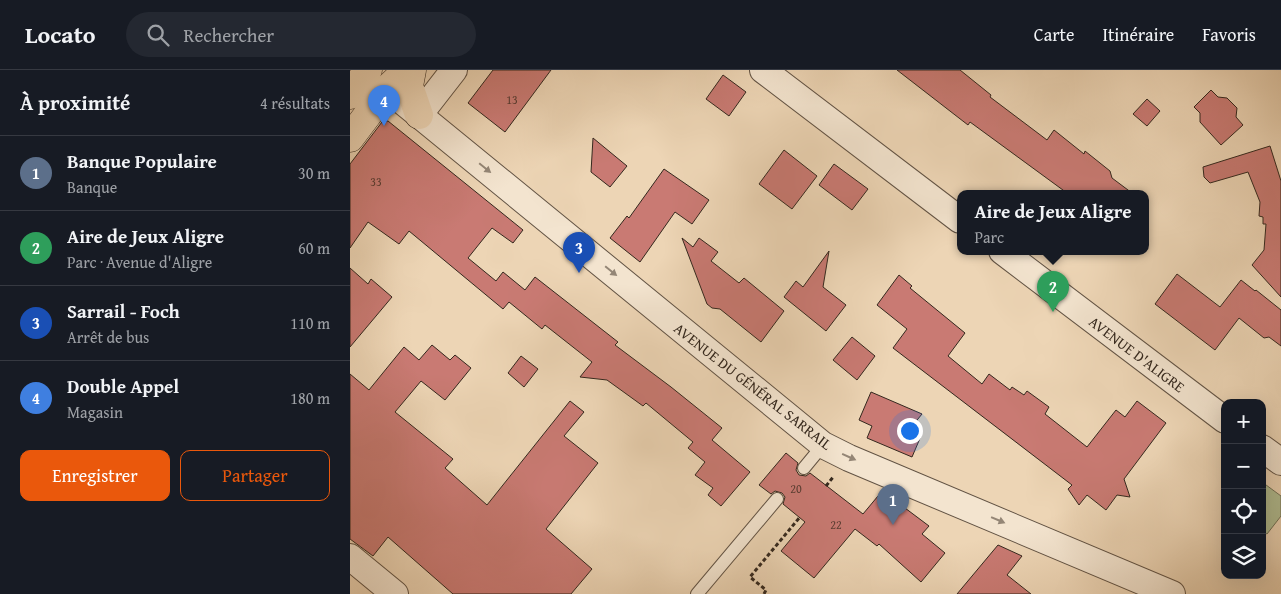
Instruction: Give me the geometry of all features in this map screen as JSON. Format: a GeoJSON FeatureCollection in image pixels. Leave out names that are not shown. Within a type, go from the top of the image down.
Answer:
{"type":"FeatureCollection","features":[{"type":"Feature","properties":{"kind":"main road"},"geometry":{"type":"LineString","coordinates":[[350,95],[368,70]]}},
{"type":"Feature","properties":{"kind":"main road"},"geometry":{"type":"LineString","coordinates":[[350,138],[387,89],[407,70]]}},
{"type":"Feature","properties":{"kind":"main road"},"geometry":{"type":"LineString","coordinates":[[412,70],[409,86],[419,115]]}},
{"type":"Feature","properties":{"kind":"street"},"geometry":{"type":"LineString","coordinates":[[419,115],[454,70]]}},
{"type":"Feature","properties":{"kind":"street"},"geometry":{"type":"LineString","coordinates":[[763,70],[957,218]]}},
{"type":"Feature","properties":{"kind":"street","name":"AVENUE DU GÉNÉRAL SARRAIL"},"geometry":{"type":"LineString","coordinates":[[387,89],[823,445],[1172,594]]}},
{"type":"Feature","properties":{"kind":"street","name":"AVENUE D'ALIGRE"},"geometry":{"type":"LineString","coordinates":[[1007,255],[1221,417]]}},
{"type":"Feature","properties":{"kind":"street"},"geometry":{"type":"LineString","coordinates":[[1266,451],[1281,462]]}},
{"type":"Feature","properties":{"kind":"street"},"geometry":{"type":"LineString","coordinates":[[350,557],[395,594]]}},
{"type":"Feature","properties":{"kind":"lane"},"geometry":{"type":"LineString","coordinates":[[804,468],[823,445]]}},
{"type":"Feature","properties":{"kind":"lane"},"geometry":{"type":"LineString","coordinates":[[697,594],[777,500]]}},
{"type":"Feature","properties":{"kind":"path"},"geometry":{"type":"LineString","coordinates":[[764,594],[766,590],[750,577],[800,517]]}},
{"type":"Feature","properties":{"kind":"green space"},"geometry":{"type":"Polygon","coordinates":[[[1266,485],[1281,496],[1281,516],[1267,534],[1266,485]]]}},
{"type":"Feature","properties":{"kind":"building"},"geometry":{"type":"Polygon","coordinates":[[[493,70],[551,70],[505,132],[468,103],[493,70]]]}},
{"type":"Feature","properties":{"kind":"building"},"geometry":{"type":"Polygon","coordinates":[[[897,70],[960,70],[991,95],[990,97],[1047,140],[1054,130],[1084,154],[1085,151],[1110,171],[1112,178],[1128,190],[1063,190],[970,122],[968,125],[897,70]]]}},
{"type":"Feature","properties":{"kind":"building"},"geometry":{"type":"Polygon","coordinates":[[[723,75],[746,92],[729,116],[706,99],[723,75]]]}},
{"type":"Feature","properties":{"kind":"building"},"geometry":{"type":"Polygon","coordinates":[[[1211,90],[1218,97],[1227,98],[1237,108],[1236,117],[1243,125],[1221,145],[1200,122],[1200,113],[1194,107],[1211,90]]]}},
{"type":"Feature","properties":{"kind":"building"},"geometry":{"type":"Polygon","coordinates":[[[1147,99],[1160,111],[1147,126],[1133,114],[1147,99]]]}},
{"type":"Feature","properties":{"kind":"building"},"geometry":{"type":"Polygon","coordinates":[[[388,121],[523,230],[513,243],[492,228],[468,258],[496,281],[503,272],[525,290],[535,277],[618,342],[615,345],[722,428],[712,440],[750,472],[721,506],[708,495],[713,488],[695,475],[705,462],[688,448],[693,442],[646,403],[643,406],[607,380],[580,377],[592,362],[545,325],[542,329],[509,302],[503,309],[409,231],[399,244],[368,222],[350,248],[350,164],[382,122],[388,121]]]}},
{"type":"Feature","properties":{"kind":"building"},"geometry":{"type":"Polygon","coordinates":[[[593,138],[627,166],[610,187],[591,172],[593,138]]]}},
{"type":"Feature","properties":{"kind":"building"},"geometry":{"type":"Polygon","coordinates":[[[1270,146],[1281,181],[1281,297],[1252,265],[1264,250],[1266,224],[1263,224],[1263,217],[1259,216],[1260,202],[1248,172],[1210,183],[1204,177],[1203,167],[1270,146]]]}},
{"type":"Feature","properties":{"kind":"building"},"geometry":{"type":"Polygon","coordinates":[[[784,150],[817,176],[792,209],[759,184],[784,150]]]}},
{"type":"Feature","properties":{"kind":"building"},"geometry":{"type":"Polygon","coordinates":[[[834,164],[868,189],[852,210],[819,185],[834,164]]]}},
{"type":"Feature","properties":{"kind":"building"},"geometry":{"type":"Polygon","coordinates":[[[664,169],[709,200],[692,224],[675,212],[640,262],[610,238],[627,216],[629,218],[664,169]]]}},
{"type":"Feature","properties":{"kind":"building"},"geometry":{"type":"Polygon","coordinates":[[[682,238],[693,247],[699,238],[718,252],[711,261],[739,283],[744,278],[784,311],[761,342],[720,309],[712,308],[707,304],[682,238]]]}},
{"type":"Feature","properties":{"kind":"building"},"geometry":{"type":"Polygon","coordinates":[[[829,251],[823,287],[846,305],[826,331],[784,297],[796,281],[803,287],[829,251]]]}},
{"type":"Feature","properties":{"kind":"building"},"geometry":{"type":"Polygon","coordinates":[[[350,268],[368,284],[371,279],[392,297],[350,347],[350,268]]]}},
{"type":"Feature","properties":{"kind":"building"},"geometry":{"type":"Polygon","coordinates":[[[1177,274],[1220,307],[1241,280],[1256,290],[1281,310],[1281,346],[1269,337],[1264,338],[1239,318],[1215,350],[1155,304],[1177,274]]]}},
{"type":"Feature","properties":{"kind":"building"},"geometry":{"type":"Polygon","coordinates":[[[899,275],[912,286],[910,288],[965,333],[948,356],[982,384],[989,374],[1010,390],[1012,387],[1024,395],[1027,391],[1049,407],[1045,414],[1087,447],[1116,410],[1125,417],[1137,401],[1166,423],[1124,479],[1130,497],[1117,495],[1106,510],[1087,495],[1079,505],[1068,489],[1072,485],[893,348],[907,329],[877,305],[899,275]]]}},
{"type":"Feature","properties":{"kind":"building"},"geometry":{"type":"Polygon","coordinates":[[[852,337],[875,356],[857,380],[833,360],[852,337]]]}},
{"type":"Feature","properties":{"kind":"building"},"geometry":{"type":"Polygon","coordinates":[[[432,345],[450,360],[455,355],[471,368],[445,400],[421,381],[395,412],[453,459],[445,468],[487,505],[570,401],[584,412],[564,436],[598,463],[546,529],[592,569],[571,594],[453,594],[388,537],[373,556],[350,539],[350,374],[369,390],[404,347],[419,360],[432,345]]]}},
{"type":"Feature","properties":{"kind":"building"},"geometry":{"type":"Polygon","coordinates":[[[521,356],[538,369],[524,387],[508,373],[521,356]]]}},
{"type":"Feature","properties":{"kind":"building"},"geometry":{"type":"Polygon","coordinates":[[[871,392],[922,414],[909,430],[921,436],[912,457],[867,438],[872,426],[859,420],[871,392]]]}},
{"type":"Feature","properties":{"kind":"building"},"geometry":{"type":"Polygon","coordinates":[[[786,453],[798,463],[796,470],[799,475],[806,476],[810,473],[863,514],[878,496],[897,510],[901,505],[929,526],[922,534],[945,553],[921,582],[879,544],[877,546],[855,529],[814,578],[781,551],[805,522],[783,504],[785,497],[782,493],[775,491],[771,494],[759,485],[786,453]]]}},
{"type":"Feature","properties":{"kind":"building"},"geometry":{"type":"Polygon","coordinates":[[[998,545],[1022,556],[1007,575],[1031,594],[957,594],[998,545]]]}},
{"type":"Feature","properties":{"kind":"place","name":"Double Appel"},"geometry":{"type":"Point","coordinates":[384,126]}},
{"type":"Feature","properties":{"kind":"place","name":"Sarrail - Foch"},"geometry":{"type":"Point","coordinates":[579,273]}},
{"type":"Feature","properties":{"kind":"place","name":"Aire de Jeux Aligre"},"geometry":{"type":"Point","coordinates":[1053,312]}},
{"type":"Feature","properties":{"kind":"place","name":"Banque Populaire"},"geometry":{"type":"Point","coordinates":[893,525]}}]}
